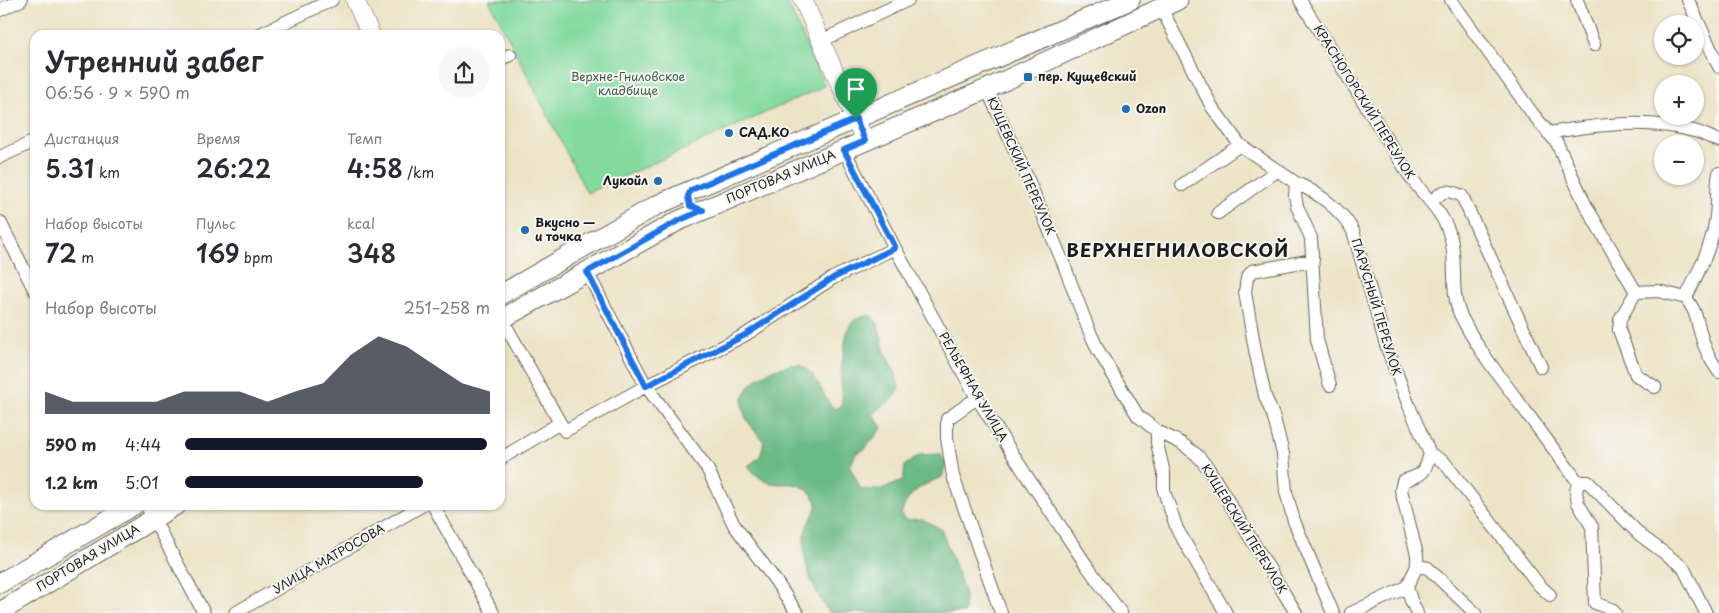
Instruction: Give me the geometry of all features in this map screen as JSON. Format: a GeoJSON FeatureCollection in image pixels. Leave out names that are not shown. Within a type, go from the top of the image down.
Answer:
{"type":"FeatureCollection","features":[{"type":"Feature","properties":{"kind":"main road","name":"ПОРТОВАЯ УЛИЦА"},"geometry":{"type":"LineString","coordinates":[[505,292],[657,205],[1130,0]]}},
{"type":"Feature","properties":{"kind":"main road","name":"ПОРТОВАЯ УЛИЦА"},"geometry":{"type":"LineString","coordinates":[[505,313],[587,272],[678,221],[987,89],[1170,4]]}},
{"type":"Feature","properties":{"kind":"main road"},"geometry":{"type":"LineString","coordinates":[[691,190],[688,196],[690,206],[703,210]]}},
{"type":"Feature","properties":{"kind":"main road","name":"ПОРТОВАЯ УЛИЦА"},"geometry":{"type":"LineString","coordinates":[[1,580],[125,510]]}},
{"type":"Feature","properties":{"kind":"main road","name":"ПОРТОВАЯ УЛИЦА"},"geometry":{"type":"LineString","coordinates":[[0,612],[150,512]]}},
{"type":"Feature","properties":{"kind":"street"},"geometry":{"type":"LineString","coordinates":[[0,10],[21,0]]}},
{"type":"Feature","properties":{"kind":"street"},"geometry":{"type":"LineString","coordinates":[[269,30],[332,0]]}},
{"type":"Feature","properties":{"kind":"street"},"geometry":{"type":"LineString","coordinates":[[355,0],[370,30]]}},
{"type":"Feature","properties":{"kind":"street"},"geometry":{"type":"LineString","coordinates":[[803,0],[865,141]]}},
{"type":"Feature","properties":{"kind":"street"},"geometry":{"type":"LineString","coordinates":[[821,41],[908,0]]}},
{"type":"Feature","properties":{"kind":"street","name":"КРАСНОГОРСКИЙ ПЕРЕУЛОК"},"geometry":{"type":"LineString","coordinates":[[1300,0],[1418,189],[1432,202],[1442,217],[1451,240],[1455,292],[1459,312],[1470,335],[1578,482],[1588,482],[1640,535],[1683,567],[1706,613]]}},
{"type":"Feature","properties":{"kind":"street"},"geometry":{"type":"LineString","coordinates":[[1451,0],[1532,113],[1557,143],[1586,206],[1636,292]]}},
{"type":"Feature","properties":{"kind":"street"},"geometry":{"type":"LineString","coordinates":[[1577,0],[1594,45]]}},
{"type":"Feature","properties":{"kind":"street"},"geometry":{"type":"LineString","coordinates":[[1688,0],[1719,67]]}},
{"type":"Feature","properties":{"kind":"street","name":"ПАРУСНЫЙ ПЕРЕУЛОК"},"geometry":{"type":"LineString","coordinates":[[1170,4],[1212,107],[1240,145],[1296,183],[1309,189],[1347,220],[1353,231],[1386,344],[1409,406],[1430,454],[1444,462],[1540,585],[1550,595]]}},
{"type":"Feature","properties":{"kind":"street","name":"КУЩЕВСКИЙ ПЕРЕУЛОК"},"geometry":{"type":"LineString","coordinates":[[987,89],[1027,177],[1098,350],[1138,416],[1157,431],[1181,443],[1197,455],[1296,613]]}},
{"type":"Feature","properties":{"kind":"street"},"geometry":{"type":"LineString","coordinates":[[1548,133],[1580,128],[1652,124],[1694,131],[1719,141]]}},
{"type":"Feature","properties":{"kind":"street"},"geometry":{"type":"LineString","coordinates":[[0,157],[30,143]]}},
{"type":"Feature","properties":{"kind":"street"},"geometry":{"type":"LineString","coordinates":[[1182,185],[1240,145]]}},
{"type":"Feature","properties":{"kind":"street","name":"РЕЛЬЕФНАЯ УЛИЦА"},"geometry":{"type":"LineString","coordinates":[[844,150],[977,398],[1032,483],[1121,613]]}},
{"type":"Feature","properties":{"kind":"street"},"geometry":{"type":"LineString","coordinates":[[1218,213],[1278,170]]}},
{"type":"Feature","properties":{"kind":"street"},"geometry":{"type":"LineString","coordinates":[[1686,298],[1707,253],[1716,217],[1716,188],[1719,173]]}},
{"type":"Feature","properties":{"kind":"street"},"geometry":{"type":"LineString","coordinates":[[1296,183],[1295,196],[1297,206],[1311,238],[1317,340],[1330,386]]}},
{"type":"Feature","properties":{"kind":"street"},"geometry":{"type":"LineString","coordinates":[[1432,202],[1440,193],[1451,190],[1462,196],[1542,367]]}},
{"type":"Feature","properties":{"kind":"street"},"geometry":{"type":"LineString","coordinates":[[0,222],[30,273]]}},
{"type":"Feature","properties":{"kind":"street"},"geometry":{"type":"LineString","coordinates":[[505,318],[565,431],[646,386],[745,335],[833,278],[895,248]]}},
{"type":"Feature","properties":{"kind":"street"},"geometry":{"type":"LineString","coordinates":[[1313,260],[1252,271],[1247,278],[1245,292],[1265,396],[1274,418],[1283,454],[1286,492],[1290,507],[1294,521],[1333,613]]}},
{"type":"Feature","properties":{"kind":"street"},"geometry":{"type":"LineString","coordinates":[[587,272],[646,386],[708,468],[734,525],[797,613]]}},
{"type":"Feature","properties":{"kind":"street"},"geometry":{"type":"LineString","coordinates":[[1636,292],[1658,291],[1686,298],[1695,310],[1701,337],[1712,363],[1719,372]]}},
{"type":"Feature","properties":{"kind":"street"},"geometry":{"type":"LineString","coordinates":[[1636,292],[1620,318],[1619,330],[1636,375],[1654,387]]}},
{"type":"Feature","properties":{"kind":"street"},"geometry":{"type":"LineString","coordinates":[[977,398],[947,419],[947,438],[953,476],[1001,613]]}},
{"type":"Feature","properties":{"kind":"street"},"geometry":{"type":"LineString","coordinates":[[505,456],[560,423]]}},
{"type":"Feature","properties":{"kind":"street"},"geometry":{"type":"LineString","coordinates":[[1157,431],[1156,443],[1164,473],[1164,491],[1177,529],[1226,613]]}},
{"type":"Feature","properties":{"kind":"street"},"geometry":{"type":"LineString","coordinates":[[1351,613],[1407,587],[1417,566],[1417,556],[1402,490],[1403,481],[1418,476],[1425,470],[1430,454]]}},
{"type":"Feature","properties":{"kind":"street"},"geometry":{"type":"LineString","coordinates":[[1578,482],[1576,492],[1578,503],[1592,527],[1595,603],[1612,609],[1615,613]]}},
{"type":"Feature","properties":{"kind":"street","name":"УЛИЦА МАТРОСОВА"},"geometry":{"type":"LineString","coordinates":[[235,613],[414,510]]}},
{"type":"Feature","properties":{"kind":"street"},"geometry":{"type":"LineString","coordinates":[[437,510],[493,613]]}},
{"type":"Feature","properties":{"kind":"street"},"geometry":{"type":"LineString","coordinates":[[150,512],[204,613]]}},
{"type":"Feature","properties":{"kind":"street"},"geometry":{"type":"LineString","coordinates":[[1417,566],[1428,568],[1475,613]]}},
{"type":"Feature","properties":{"kind":"street"},"geometry":{"type":"LineString","coordinates":[[1407,587],[1418,613]]}},
{"type":"Feature","properties":{"kind":"green space","name":"Верхне-Гниловское кладбище"},"geometry":{"type":"Polygon","coordinates":[[[489,0],[786,0],[825,86],[587,193],[489,0]]]}},
{"type":"Feature","properties":{"kind":"green space"},"geometry":{"type":"Polygon","coordinates":[[[870,315],[878,324],[885,353],[896,374],[899,389],[890,401],[873,414],[882,428],[865,449],[856,453],[850,467],[861,489],[873,490],[888,487],[903,480],[905,465],[920,455],[940,454],[946,463],[942,477],[917,490],[904,506],[901,514],[907,520],[922,519],[941,529],[965,593],[964,613],[830,613],[813,585],[804,551],[806,530],[817,502],[811,493],[799,485],[765,481],[748,466],[760,457],[764,442],[752,428],[742,405],[746,392],[754,382],[771,371],[790,365],[800,365],[808,370],[816,380],[834,409],[840,407],[843,360],[848,329],[856,319],[870,315]]]}},
{"type":"Feature","properties":{"kind":"place","name":"пер. Кущевский"},"geometry":{"type":"Point","coordinates":[1028,77]}},
{"type":"Feature","properties":{"kind":"place","name":"Ozon"},"geometry":{"type":"Point","coordinates":[1126,109]}},
{"type":"Feature","properties":{"kind":"place","name":"САД.КО"},"geometry":{"type":"Point","coordinates":[729,133]}},
{"type":"Feature","properties":{"kind":"place","name":"Лукойл"},"geometry":{"type":"Point","coordinates":[658,181]}},
{"type":"Feature","properties":{"kind":"place","name":"Вкусно — и точка"},"geometry":{"type":"Point","coordinates":[525,230]}},
{"type":"Feature","properties":{"kind":"district","name":"ВЕРХНЕГНИЛОВСКОЙ"},"geometry":{"type":"Point","coordinates":[1178,251]}},
{"type":"Feature","properties":{"kind":"route"},"geometry":{"type":"LineString","coordinates":[[856,119],[865,141],[844,150],[895,248],[833,278],[745,335],[646,386],[587,272],[678,221],[703,210],[690,206],[688,196],[691,190],[856,119]]}}]}
